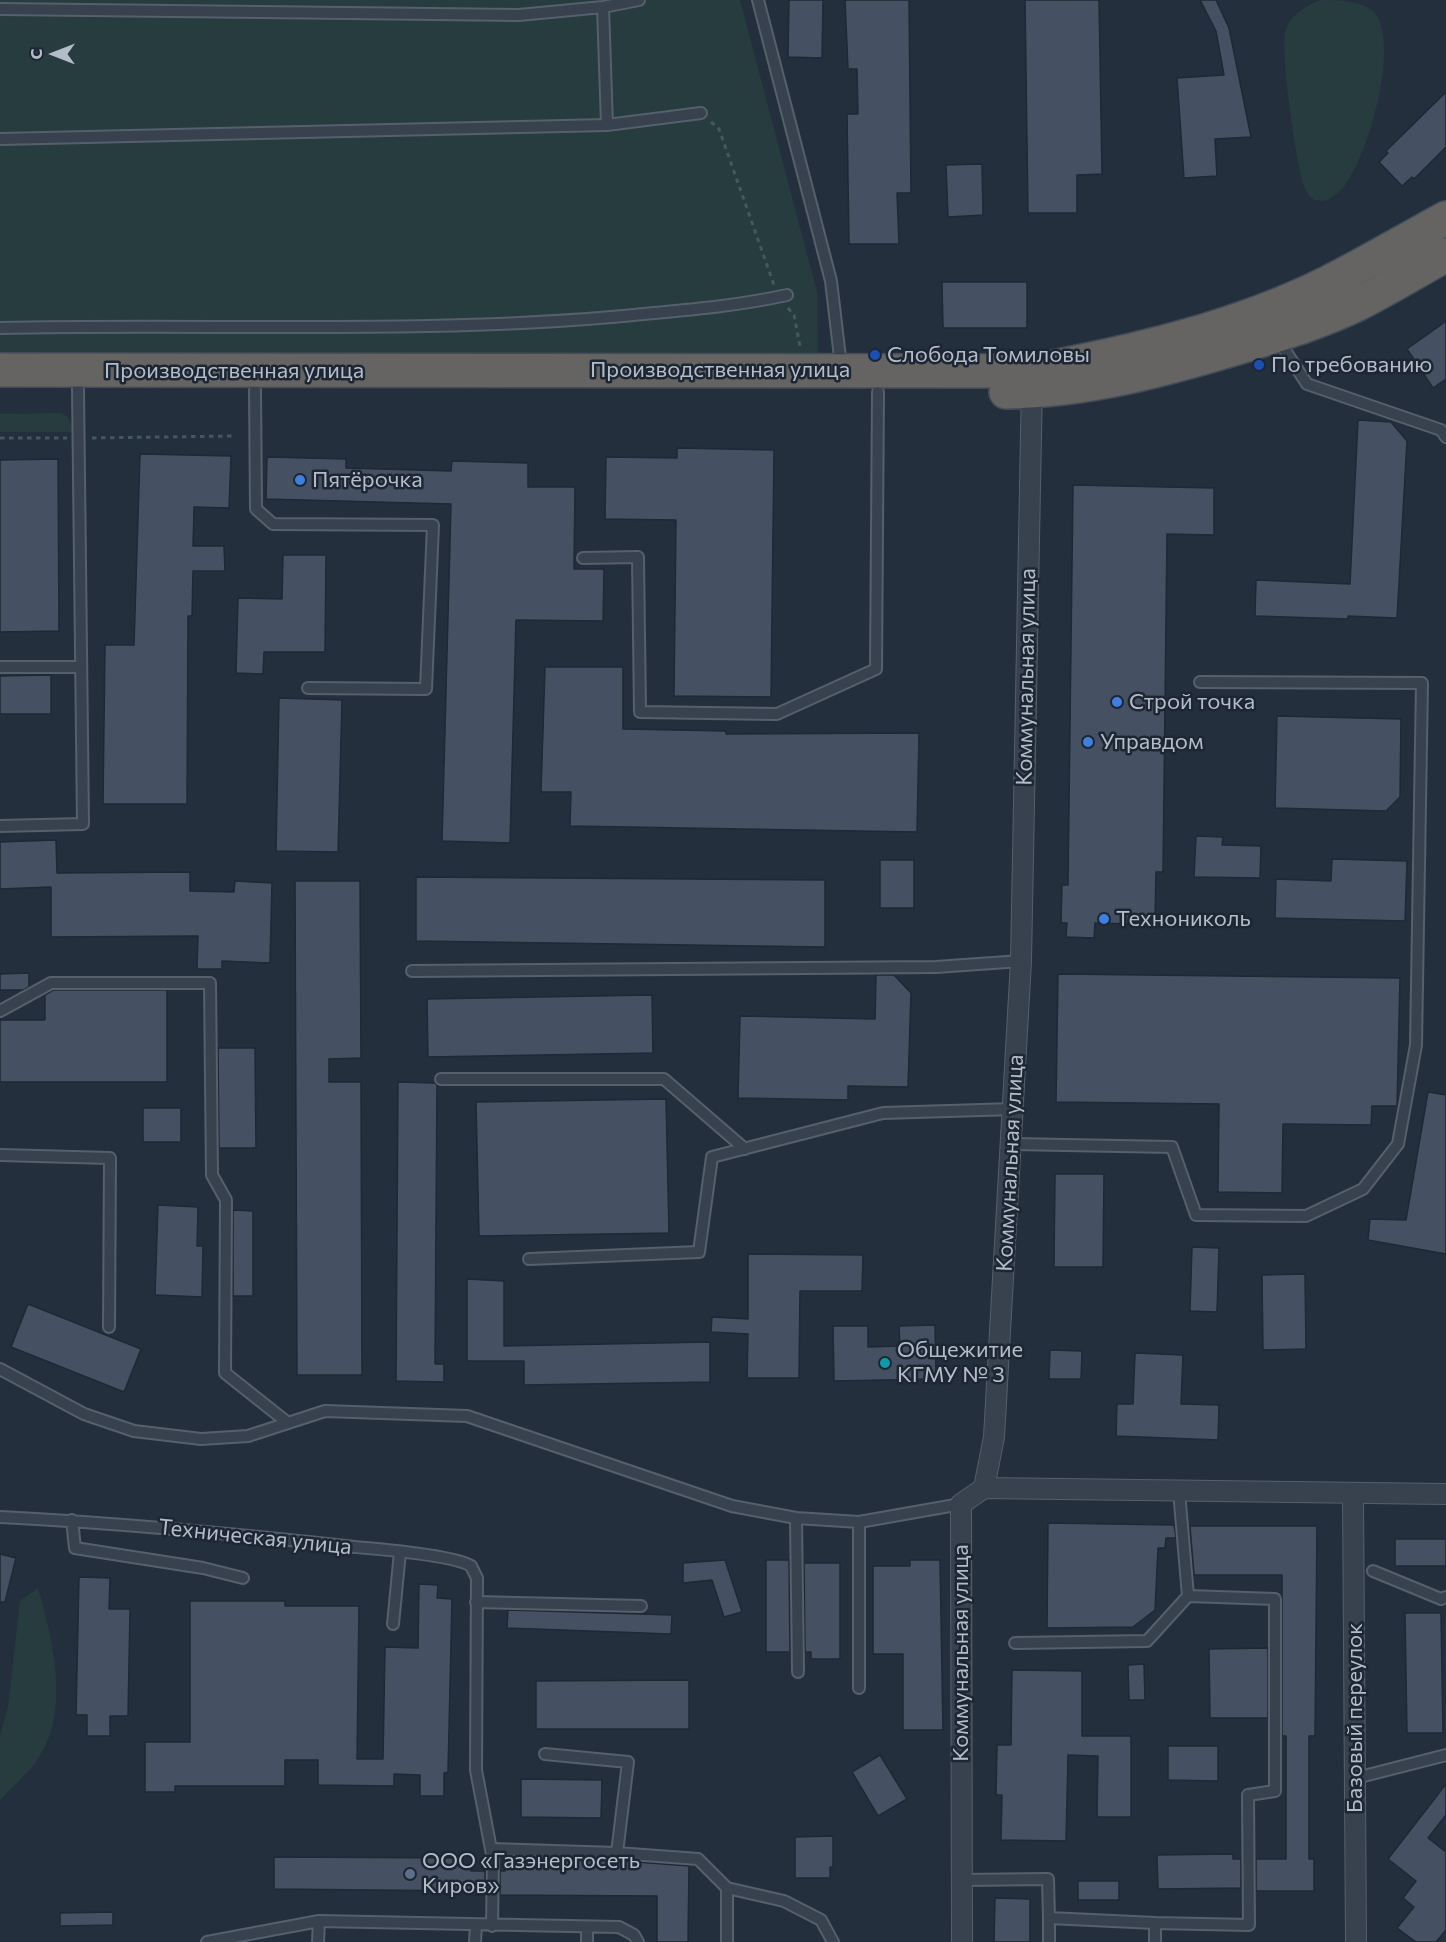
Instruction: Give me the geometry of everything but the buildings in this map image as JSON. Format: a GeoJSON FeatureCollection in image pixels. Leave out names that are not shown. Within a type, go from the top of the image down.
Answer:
{"type":"FeatureCollection","features":[{"type":"Feature","properties":{"kind":"highway","name":"Производственная улица"},"geometry":{"type":"LineString","coordinates":[[0,389],[879,392],[1032,381],[1261,311],[1328,282],[1446,218]]}},
{"type":"Feature","properties":{"kind":"highway","name":"Производственная улица"},"geometry":{"type":"LineString","coordinates":[[0,370],[842,369],[1032,381],[1060,390],[1124,379],[1275,336],[1357,304],[1446,255]]}},
{"type":"Feature","properties":{"kind":"street","name":"Коммунальная улица"},"geometry":{"type":"LineString","coordinates":[[984,1488],[994,1437],[1021,961],[1032,381]]}},
{"type":"Feature","properties":{"kind":"street"},"geometry":{"type":"LineString","coordinates":[[961,1504],[984,1488],[1353,1495],[1446,1494]]}},
{"type":"Feature","properties":{"kind":"street","name":"Базовый переулок"},"geometry":{"type":"LineString","coordinates":[[1353,1495],[1356,1942]]}},
{"type":"Feature","properties":{"kind":"street","name":"Коммунальная улица"},"geometry":{"type":"LineString","coordinates":[[961,1504],[960,1880],[962,1942]]}},
{"type":"Feature","properties":{"kind":"lane"},"geometry":{"type":"LineString","coordinates":[[0,9],[519,15],[603,7],[639,0]]}},
{"type":"Feature","properties":{"kind":"lane"},"geometry":{"type":"LineString","coordinates":[[758,0],[831,281],[842,369]]}},
{"type":"Feature","properties":{"kind":"lane"},"geometry":{"type":"LineString","coordinates":[[603,7],[607,125]]}},
{"type":"Feature","properties":{"kind":"lane"},"geometry":{"type":"LineString","coordinates":[[0,139],[607,125],[701,113]]}},
{"type":"Feature","properties":{"kind":"lane"},"geometry":{"type":"LineString","coordinates":[[0,328],[190,328],[562,322],[749,303],[783,296]]}},
{"type":"Feature","properties":{"kind":"lane"},"geometry":{"type":"LineString","coordinates":[[1275,336],[1307,384],[1444,432]]}},
{"type":"Feature","properties":{"kind":"lane"},"geometry":{"type":"LineString","coordinates":[[0,826],[83,824],[78,389]]}},
{"type":"Feature","properties":{"kind":"lane"},"geometry":{"type":"LineString","coordinates":[[255,390],[256,509],[273,524],[433,525],[426,689],[308,688]]}},
{"type":"Feature","properties":{"kind":"lane"},"geometry":{"type":"LineString","coordinates":[[584,558],[638,557],[640,712],[777,714],[876,669],[879,392]]}},
{"type":"Feature","properties":{"kind":"lane"},"geometry":{"type":"LineString","coordinates":[[0,667],[80,667]]}},
{"type":"Feature","properties":{"kind":"lane"},"geometry":{"type":"LineString","coordinates":[[1012,1143],[1172,1147],[1196,1215],[1306,1216],[1363,1189],[1398,1144],[1416,1045],[1422,683],[1200,682]]}},
{"type":"Feature","properties":{"kind":"lane"},"geometry":{"type":"LineString","coordinates":[[412,971],[936,967],[1021,961]]}},
{"type":"Feature","properties":{"kind":"lane"},"geometry":{"type":"LineString","coordinates":[[0,1011],[51,983],[210,983],[213,1175],[226,1200],[225,1373],[288,1423]]}},
{"type":"Feature","properties":{"kind":"lane"},"geometry":{"type":"LineString","coordinates":[[441,1079],[664,1079],[745,1149]]}},
{"type":"Feature","properties":{"kind":"lane"},"geometry":{"type":"LineString","coordinates":[[529,1259],[699,1252],[712,1157],[883,1113],[1014,1109]]}},
{"type":"Feature","properties":{"kind":"lane"},"geometry":{"type":"LineString","coordinates":[[0,1155],[111,1158],[109,1327]]}},
{"type":"Feature","properties":{"kind":"lane"},"geometry":{"type":"LineString","coordinates":[[0,1369],[84,1414],[134,1431],[201,1439],[248,1436],[325,1411],[467,1416],[732,1506],[796,1518],[859,1522],[961,1504]]}},
{"type":"Feature","properties":{"kind":"lane"},"geometry":{"type":"LineString","coordinates":[[1015,1642],[1148,1641],[1188,1596],[1179,1491]]}},
{"type":"Feature","properties":{"kind":"lane","name":"Техническая улица"},"geometry":{"type":"LineString","coordinates":[[0,1517],[72,1520],[400,1552],[458,1560],[471,1566],[477,1578],[476,1602]]}},
{"type":"Feature","properties":{"kind":"lane"},"geometry":{"type":"LineString","coordinates":[[796,1518],[798,1672]]}},
{"type":"Feature","properties":{"kind":"lane"},"geometry":{"type":"LineString","coordinates":[[72,1520],[75,1548],[203,1568],[243,1578]]}},
{"type":"Feature","properties":{"kind":"lane"},"geometry":{"type":"LineString","coordinates":[[859,1522],[859,1688]]}},
{"type":"Feature","properties":{"kind":"lane"},"geometry":{"type":"LineString","coordinates":[[393,1624],[400,1552]]}},
{"type":"Feature","properties":{"kind":"lane"},"geometry":{"type":"LineString","coordinates":[[1373,1571],[1441,1599],[1446,1597]]}},
{"type":"Feature","properties":{"kind":"lane"},"geometry":{"type":"LineString","coordinates":[[1049,1918],[1249,1925],[1248,1795],[1275,1791],[1275,1599],[1188,1596]]}},
{"type":"Feature","properties":{"kind":"lane"},"geometry":{"type":"LineString","coordinates":[[492,1926],[491,1849],[476,1770],[476,1602],[641,1606]]}},
{"type":"Feature","properties":{"kind":"lane"},"geometry":{"type":"LineString","coordinates":[[545,1754],[628,1762],[617,1853]]}},
{"type":"Feature","properties":{"kind":"lane"},"geometry":{"type":"LineString","coordinates":[[1356,1778],[1446,1755]]}},
{"type":"Feature","properties":{"kind":"lane"},"geometry":{"type":"LineString","coordinates":[[491,1849],[617,1853],[698,1859],[727,1888],[784,1901],[821,1920],[833,1942]]}},
{"type":"Feature","properties":{"kind":"lane"},"geometry":{"type":"LineString","coordinates":[[960,1880],[1048,1879],[1049,1942]]}},
{"type":"Feature","properties":{"kind":"lane"},"geometry":{"type":"LineString","coordinates":[[727,1888],[727,1942]]}},
{"type":"Feature","properties":{"kind":"lane"},"geometry":{"type":"LineString","coordinates":[[318,1942],[319,1921]]}},
{"type":"Feature","properties":{"kind":"lane"},"geometry":{"type":"LineString","coordinates":[[207,1942],[319,1921],[619,1927],[634,1935],[638,1942]]}},
{"type":"Feature","properties":{"kind":"lane"},"geometry":{"type":"LineString","coordinates":[[1155,1923],[1155,1942]]}},
{"type":"Feature","properties":{"kind":"lane"},"geometry":{"type":"LineString","coordinates":[[475,1942],[476,1925]]}},
{"type":"Feature","properties":{"kind":"lane"},"geometry":{"type":"LineString","coordinates":[[587,1927],[587,1942]]}},
{"type":"Feature","properties":{"kind":"path"},"geometry":{"type":"LineString","coordinates":[[701,113],[719,129],[783,296],[794,315],[800,346]]}},
{"type":"Feature","properties":{"kind":"path"},"geometry":{"type":"LineString","coordinates":[[0,438],[232,436]]}},
{"type":"Feature","properties":{"kind":"green space"},"geometry":{"type":"Polygon","coordinates":[[[0,0],[740,0],[817,292],[818,356],[0,355],[0,0]]]}},
{"type":"Feature","properties":{"kind":"green space"},"geometry":{"type":"Polygon","coordinates":[[[1321,0],[1355,3],[1373,11],[1381,26],[1384,46],[1379,98],[1363,150],[1345,185],[1324,201],[1314,200],[1309,195],[1301,173],[1289,106],[1284,40],[1291,19],[1305,8],[1321,0]]]}},
{"type":"Feature","properties":{"kind":"green space"},"geometry":{"type":"Polygon","coordinates":[[[61,413],[68,417],[75,432],[0,432],[0,414],[61,413]]]}},
{"type":"Feature","properties":{"kind":"green space"},"geometry":{"type":"Polygon","coordinates":[[[38,1588],[49,1631],[56,1677],[53,1723],[46,1744],[35,1763],[0,1800],[0,1736],[8,1707],[20,1601],[38,1588]]]}},
{"type":"Feature","properties":{"kind":"place","name":"Слобода Томиловы"},"geometry":{"type":"Point","coordinates":[875,355]}},
{"type":"Feature","properties":{"kind":"place","name":"По требованию"},"geometry":{"type":"Point","coordinates":[1259,365]}},
{"type":"Feature","properties":{"kind":"place","name":"Пятёрочка"},"geometry":{"type":"Point","coordinates":[300,480]}},
{"type":"Feature","properties":{"kind":"place","name":"Строй точка"},"geometry":{"type":"Point","coordinates":[1117,702]}},
{"type":"Feature","properties":{"kind":"place","name":"Управдом"},"geometry":{"type":"Point","coordinates":[1088,742]}},
{"type":"Feature","properties":{"kind":"place","name":"Технониколь"},"geometry":{"type":"Point","coordinates":[1104,919]}},
{"type":"Feature","properties":{"kind":"place","name":"Общежитие КГМУ № 3"},"geometry":{"type":"Point","coordinates":[885,1363]}},
{"type":"Feature","properties":{"kind":"place","name":"ООО «Газэнергосеть Киров»"},"geometry":{"type":"Point","coordinates":[410,1874]}}]}
